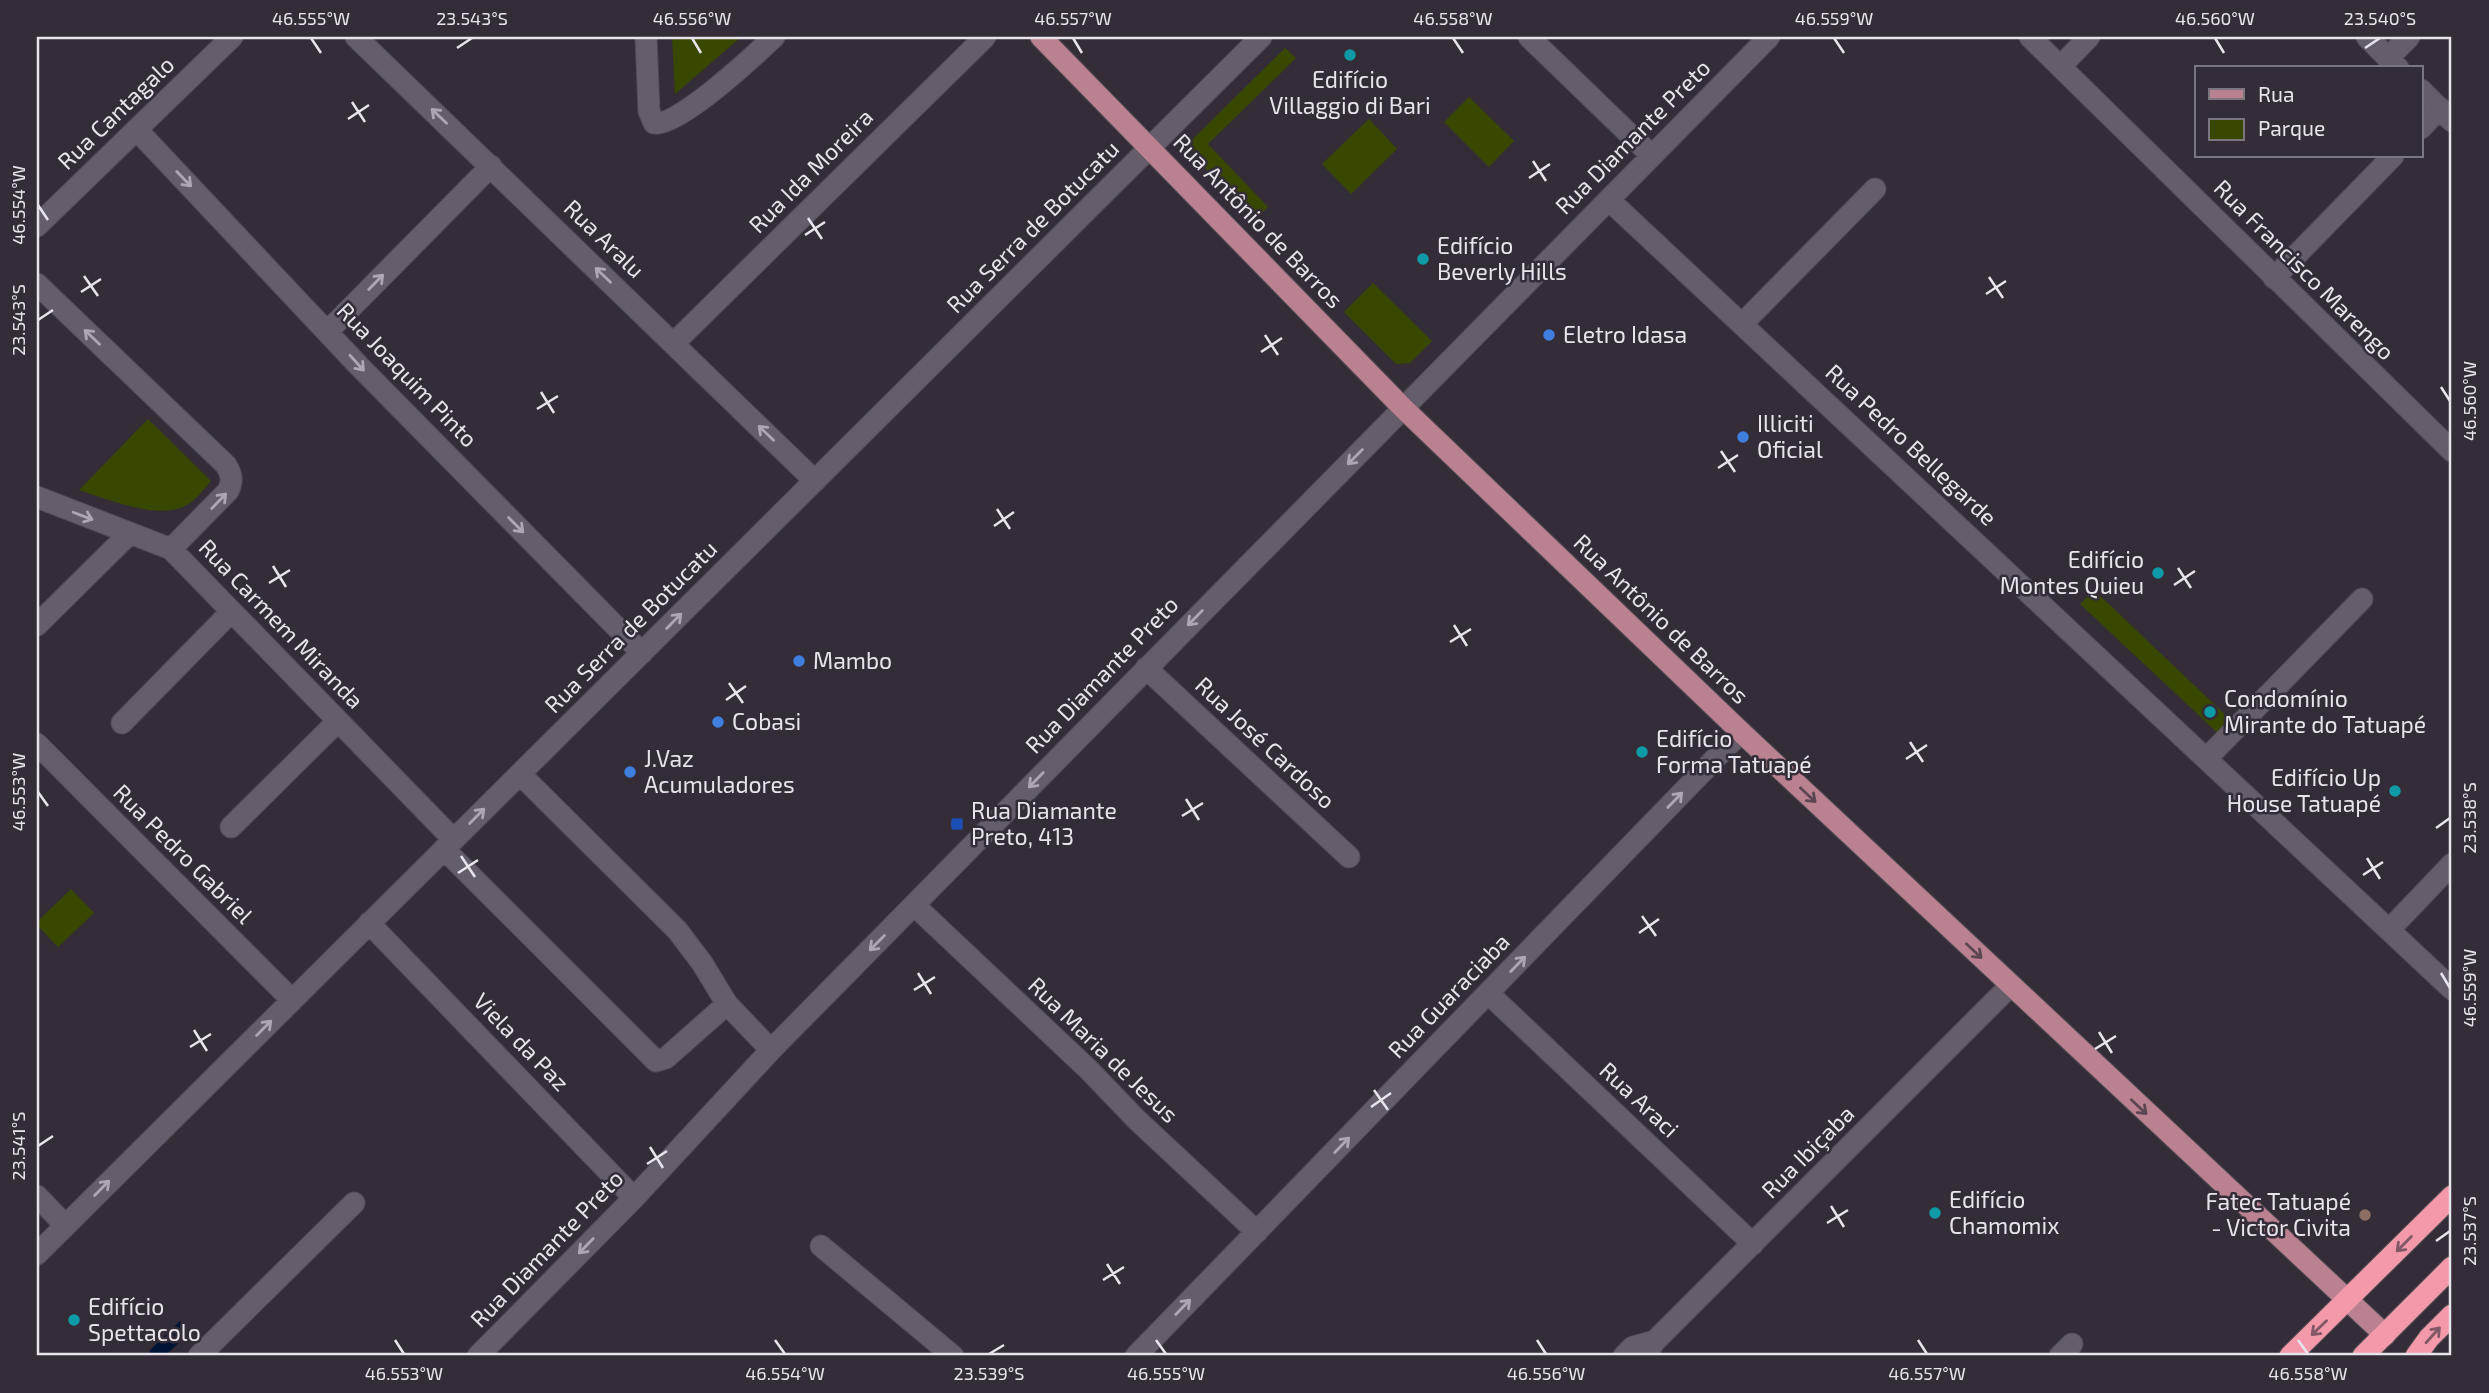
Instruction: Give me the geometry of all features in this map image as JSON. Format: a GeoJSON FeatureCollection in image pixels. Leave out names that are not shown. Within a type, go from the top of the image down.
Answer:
{"type":"FeatureCollection","features":[{"type":"Feature","properties":{"kind":"highway"},"geometry":{"type":"LineString","coordinates":[[2290,1356],[2452,1196]]}},
{"type":"Feature","properties":{"kind":"highway"},"geometry":{"type":"LineString","coordinates":[[2363,1356],[2452,1267]]}},
{"type":"Feature","properties":{"kind":"highway"},"geometry":{"type":"LineString","coordinates":[[2416,1356],[2429,1338],[2452,1315]]}},
{"type":"Feature","properties":{"kind":"main road","name":"Rua Antônio de Barros"},"geometry":{"type":"LineString","coordinates":[[1041,37],[1403,408],[2010,986],[2385,1335]]}},
{"type":"Feature","properties":{"kind":"street","name":"Rua Cantagalo"},"geometry":{"type":"LineString","coordinates":[[37,226],[232,37]]}},
{"type":"Feature","properties":{"kind":"street","name":"Rua Aralu"},"geometry":{"type":"LineString","coordinates":[[356,37],[815,481]]}},
{"type":"Feature","properties":{"kind":"street"},"geometry":{"type":"LineString","coordinates":[[646,37],[649,111],[654,123],[660,125],[668,123],[687,110],[738,70],[774,37]]}},
{"type":"Feature","properties":{"kind":"street","name":"Rua Ida Moreira"},"geometry":{"type":"LineString","coordinates":[[674,344],[985,37]]}},
{"type":"Feature","properties":{"kind":"street","name":"Rua Serra de Botucatu"},"geometry":{"type":"LineString","coordinates":[[37,1254],[1261,37]]}},
{"type":"Feature","properties":{"kind":"street"},"geometry":{"type":"LineString","coordinates":[[1529,37],[1651,155]]}},
{"type":"Feature","properties":{"kind":"street","name":"Rua Diamante Preto"},"geometry":{"type":"LineString","coordinates":[[478,1356],[634,1198],[771,1050],[1769,37]]}},
{"type":"Feature","properties":{"kind":"street","name":"Rua Francisco Marengo"},"geometry":{"type":"LineString","coordinates":[[2030,37],[2452,451]]}},
{"type":"Feature","properties":{"kind":"street"},"geometry":{"type":"LineString","coordinates":[[2061,66],[2089,37]]}},
{"type":"Feature","properties":{"kind":"street"},"geometry":{"type":"LineString","coordinates":[[2367,37],[2393,63],[2409,37]]}},
{"type":"Feature","properties":{"kind":"street"},"geometry":{"type":"LineString","coordinates":[[2422,91],[2446,114],[2422,127]]}},
{"type":"Feature","properties":{"kind":"street","name":"Rua Joaquim Pinto"},"geometry":{"type":"LineString","coordinates":[[137,130],[424,433],[642,653]]}},
{"type":"Feature","properties":{"kind":"street"},"geometry":{"type":"LineString","coordinates":[[2274,278],[2391,158]]}},
{"type":"Feature","properties":{"kind":"street"},"geometry":{"type":"LineString","coordinates":[[328,331],[491,166]]}},
{"type":"Feature","properties":{"kind":"street"},"geometry":{"type":"LineString","coordinates":[[1743,323],[1875,189]]}},
{"type":"Feature","properties":{"kind":"street","name":"Rua Pedro Bellegarde"},"geometry":{"type":"LineString","coordinates":[[1609,200],[2452,989]]}},
{"type":"Feature","properties":{"kind":"street"},"geometry":{"type":"LineString","coordinates":[[37,284],[216,455],[232,474],[228,491],[171,549]]}},
{"type":"Feature","properties":{"kind":"street","name":"Rua Carmem Miranda"},"geometry":{"type":"LineString","coordinates":[[37,498],[171,549],[338,721],[449,844],[656,1061],[666,1058],[727,1004]]}},
{"type":"Feature","properties":{"kind":"street"},"geometry":{"type":"LineString","coordinates":[[37,625],[129,534]]}},
{"type":"Feature","properties":{"kind":"street"},"geometry":{"type":"LineString","coordinates":[[2207,758],[2362,599]]}},
{"type":"Feature","properties":{"kind":"street"},"geometry":{"type":"LineString","coordinates":[[122,723],[231,612]]}},
{"type":"Feature","properties":{"kind":"street","name":"Rua José Cardoso"},"geometry":{"type":"LineString","coordinates":[[1146,668],[1349,857]]}},
{"type":"Feature","properties":{"kind":"street"},"geometry":{"type":"LineString","coordinates":[[230,827],[338,721]]}},
{"type":"Feature","properties":{"kind":"street","name":"Rua Guaraciaba"},"geometry":{"type":"LineString","coordinates":[[1136,1356],[1741,732]]}},
{"type":"Feature","properties":{"kind":"street","name":"Rua Pedro Gabriel"},"geometry":{"type":"LineString","coordinates":[[37,744],[292,999]]}},
{"type":"Feature","properties":{"kind":"street"},"geometry":{"type":"LineString","coordinates":[[520,774],[677,930],[702,962],[727,1004],[771,1050]]}},
{"type":"Feature","properties":{"kind":"street"},"geometry":{"type":"LineString","coordinates":[[2389,930],[2452,864]]}},
{"type":"Feature","properties":{"kind":"street","name":"Rua Maria de Jesus"},"geometry":{"type":"LineString","coordinates":[[914,905],[1257,1232]]}},
{"type":"Feature","properties":{"kind":"street","name":"Viela da Paz"},"geometry":{"type":"LineString","coordinates":[[369,923],[634,1198]]}},
{"type":"Feature","properties":{"kind":"street","name":"Rua Ibiçaba"},"geometry":{"type":"LineString","coordinates":[[1625,1356],[1633,1348],[1650,1349],[2010,986]]}},
{"type":"Feature","properties":{"kind":"street","name":"Rua Araci"},"geometry":{"type":"LineString","coordinates":[[1489,994],[1753,1244]]}},
{"type":"Feature","properties":{"kind":"street"},"geometry":{"type":"LineString","coordinates":[[37,1196],[65,1225]]}},
{"type":"Feature","properties":{"kind":"street"},"geometry":{"type":"LineString","coordinates":[[199,1356],[354,1203]]}},
{"type":"Feature","properties":{"kind":"street"},"geometry":{"type":"LineString","coordinates":[[821,1246],[953,1356]]}},
{"type":"Feature","properties":{"kind":"green space"},"geometry":{"type":"Polygon","coordinates":[[[672,37],[741,37],[675,94],[672,37]]]}},
{"type":"Feature","properties":{"kind":"green space"},"geometry":{"type":"Polygon","coordinates":[[[1285,48],[1296,58],[1208,144],[1268,207],[1255,220],[1193,156],[1192,140],[1285,48]]]}},
{"type":"Feature","properties":{"kind":"green space"},"geometry":{"type":"Polygon","coordinates":[[[1469,97],[1514,141],[1489,167],[1444,122],[1469,97]]]}},
{"type":"Feature","properties":{"kind":"green space"},"geometry":{"type":"Polygon","coordinates":[[[1369,119],[1397,149],[1351,194],[1322,164],[1369,119]]]}},
{"type":"Feature","properties":{"kind":"green space"},"geometry":{"type":"Polygon","coordinates":[[[1373,283],[1432,341],[1410,363],[1396,364],[1344,312],[1373,283]]]}},
{"type":"Feature","properties":{"kind":"green space"},"geometry":{"type":"Polygon","coordinates":[[[148,419],[211,481],[197,497],[187,505],[162,511],[133,507],[79,490],[148,419]]]}},
{"type":"Feature","properties":{"kind":"green space"},"geometry":{"type":"Polygon","coordinates":[[[2094,590],[2235,724],[2222,737],[2080,604],[2094,590]]]}},
{"type":"Feature","properties":{"kind":"green space"},"geometry":{"type":"Polygon","coordinates":[[[71,889],[94,913],[58,947],[37,922],[71,889]]]}},
{"type":"Feature","properties":{"kind":"water"},"geometry":{"type":"Polygon","coordinates":[[[180,1321],[190,1332],[165,1356],[154,1356],[149,1351],[180,1321]]]}},
{"type":"Feature","properties":{"kind":"place","name":"Edifício Villaggio di Bari"},"geometry":{"type":"Point","coordinates":[1350,55]}},
{"type":"Feature","properties":{"kind":"place","name":"Edifício Beverly Hills"},"geometry":{"type":"Point","coordinates":[1423,259]}},
{"type":"Feature","properties":{"kind":"place","name":"Eletro Idasa"},"geometry":{"type":"Point","coordinates":[1549,335]}},
{"type":"Feature","properties":{"kind":"place","name":"Illiciti Oficial"},"geometry":{"type":"Point","coordinates":[1743,437]}},
{"type":"Feature","properties":{"kind":"place","name":"Edifício Montes Quieu"},"geometry":{"type":"Point","coordinates":[2158,573]}},
{"type":"Feature","properties":{"kind":"place","name":"Mambo"},"geometry":{"type":"Point","coordinates":[799,661]}},
{"type":"Feature","properties":{"kind":"place","name":"Condomínio Mirante do Tatuapé"},"geometry":{"type":"Point","coordinates":[2210,712]}},
{"type":"Feature","properties":{"kind":"place","name":"Cobasi"},"geometry":{"type":"Point","coordinates":[718,722]}},
{"type":"Feature","properties":{"kind":"place","name":"Edifício Forma Tatuapé"},"geometry":{"type":"Point","coordinates":[1642,752]}},
{"type":"Feature","properties":{"kind":"place","name":"J.Vaz Acumuladores"},"geometry":{"type":"Point","coordinates":[630,772]}},
{"type":"Feature","properties":{"kind":"place","name":"Edifício Up House Tatuapé"},"geometry":{"type":"Point","coordinates":[2395,791]}},
{"type":"Feature","properties":{"kind":"place","name":"Rua Diamante Preto, 413"},"geometry":{"type":"Point","coordinates":[957,824]}},
{"type":"Feature","properties":{"kind":"place","name":"Edifício Chamomix"},"geometry":{"type":"Point","coordinates":[1935,1213]}},
{"type":"Feature","properties":{"kind":"place","name":"Fatec Tatuapé - Victor Civita"},"geometry":{"type":"Point","coordinates":[2365,1215]}},
{"type":"Feature","properties":{"kind":"place","name":"Edifício Spettacolo"},"geometry":{"type":"Point","coordinates":[74,1320]}}]}
